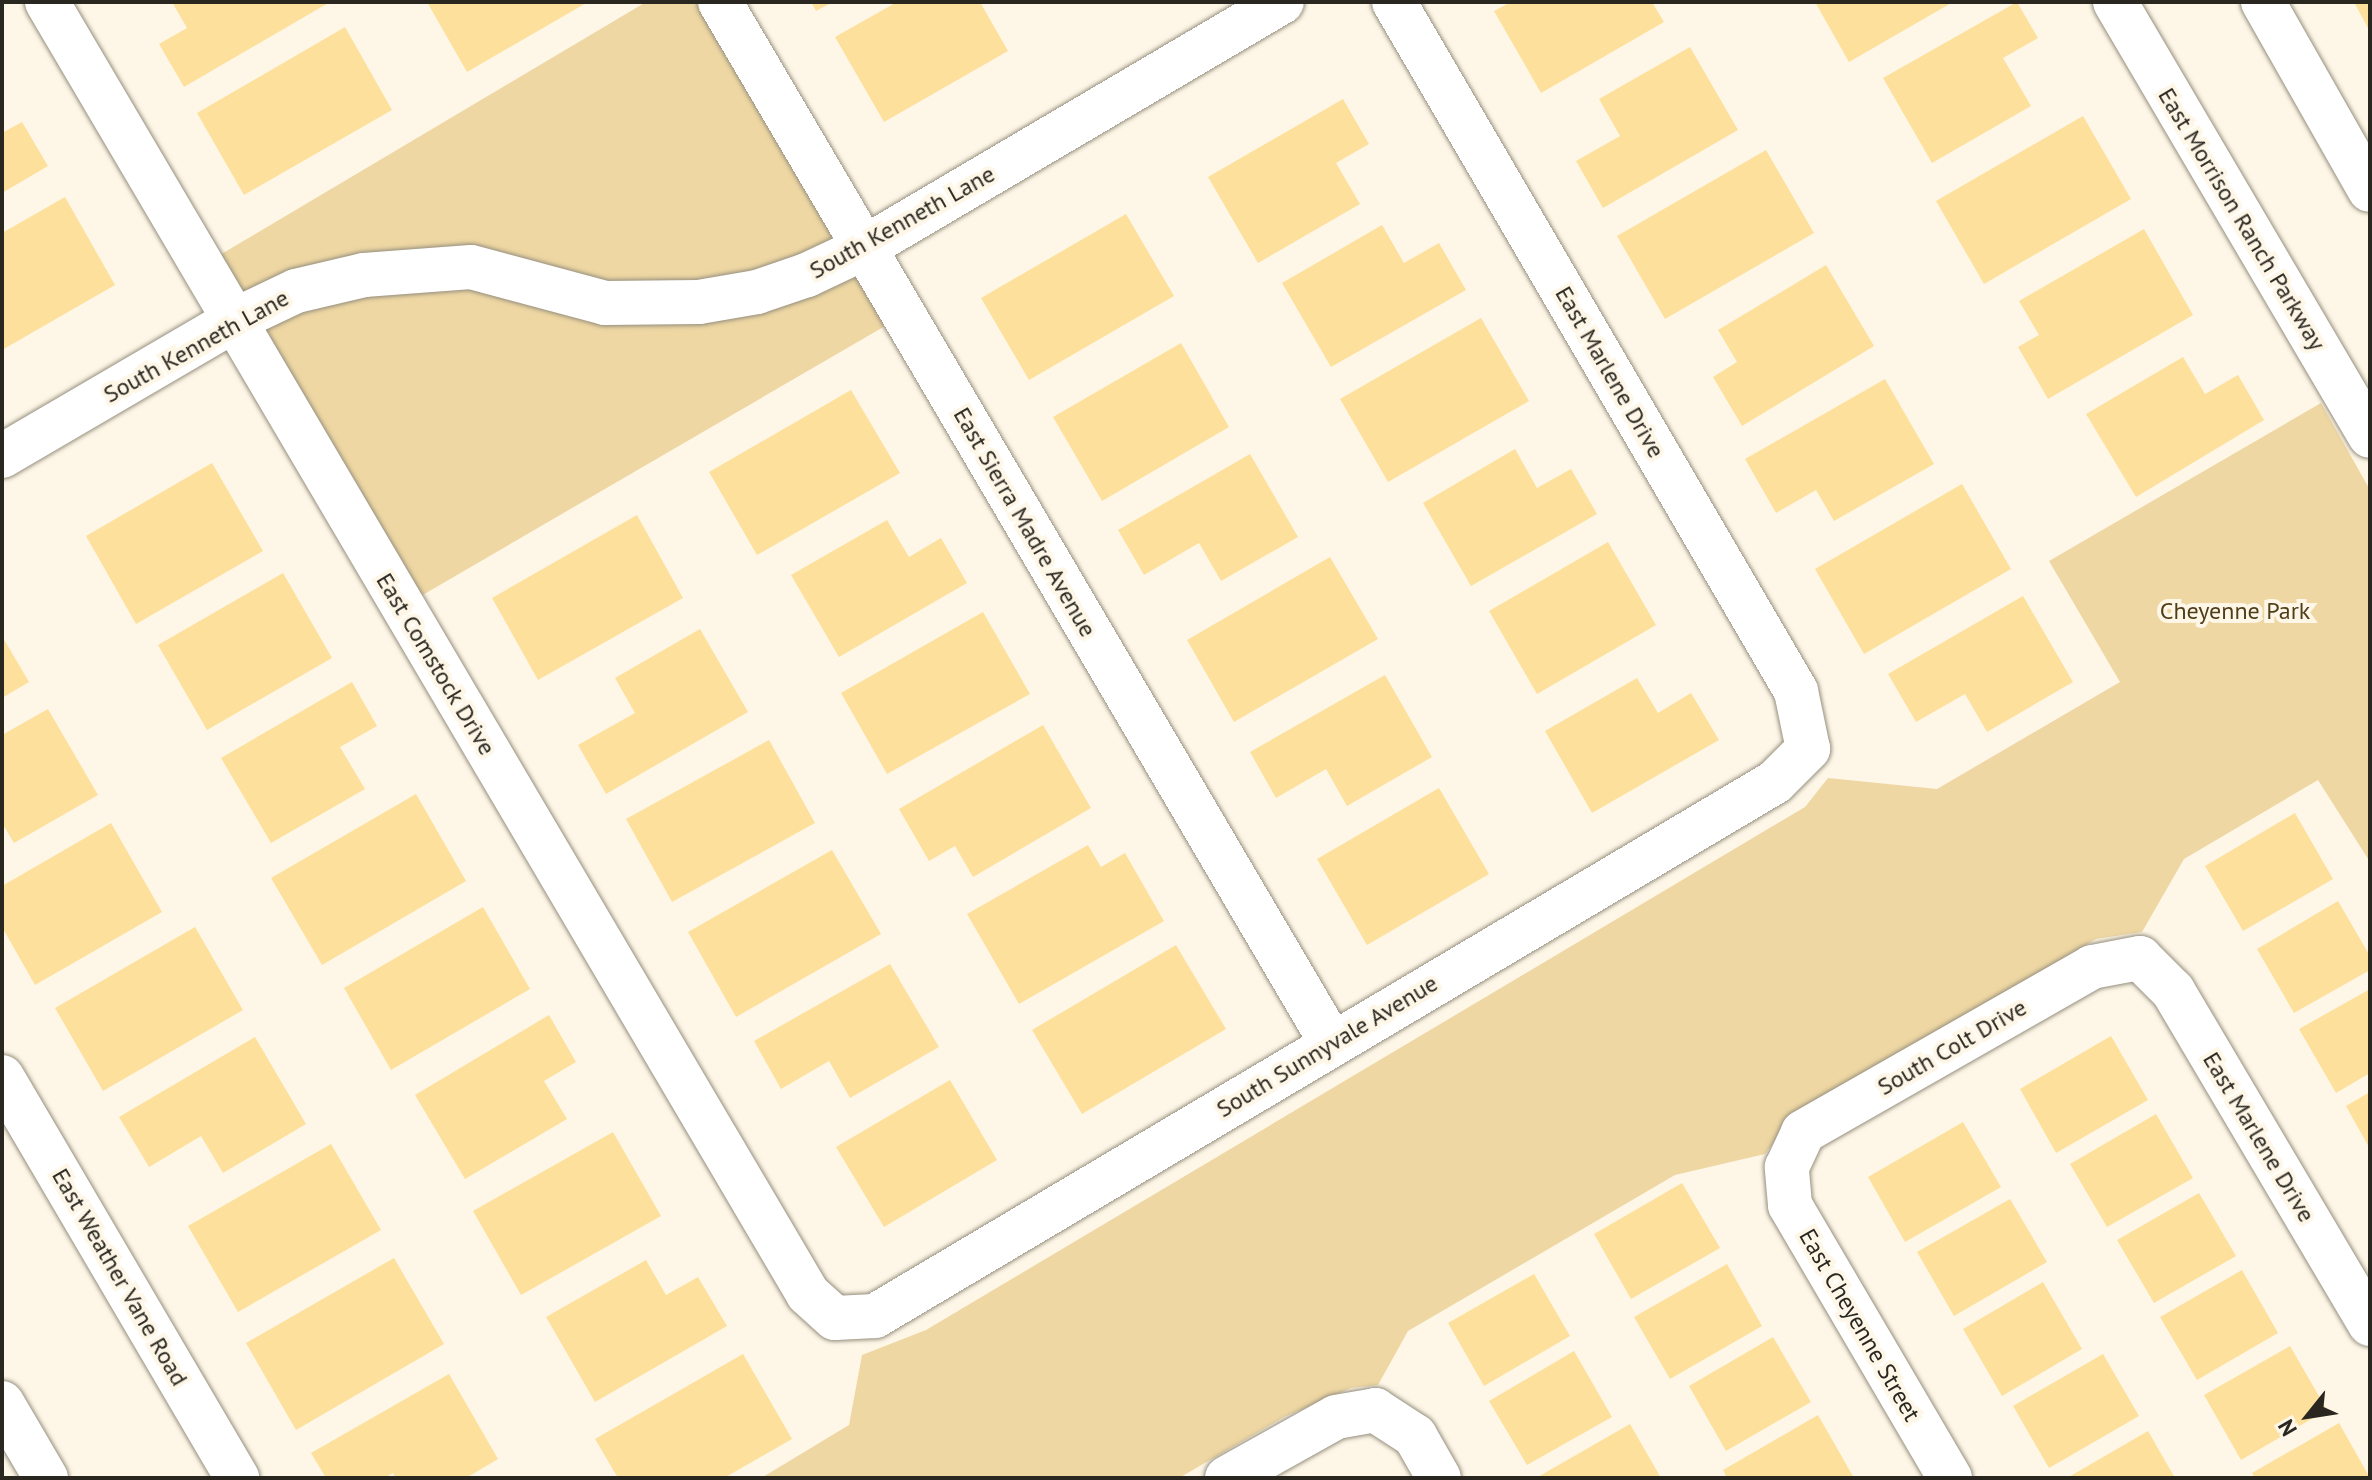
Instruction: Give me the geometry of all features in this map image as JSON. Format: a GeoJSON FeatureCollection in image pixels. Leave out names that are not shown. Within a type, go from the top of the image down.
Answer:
{"type":"FeatureCollection","features":[{"type":"Feature","properties":{"kind":"street","name":"East Comstock Drive"},"geometry":{"type":"LineString","coordinates":[[47,2],[808,1294],[835,1318]]}},
{"type":"Feature","properties":{"kind":"street","name":"East Sierra Madre Avenue"},"geometry":{"type":"LineString","coordinates":[[720,2],[1331,1042]]}},
{"type":"Feature","properties":{"kind":"street","name":"South Kenneth Lane"},"geometry":{"type":"LineString","coordinates":[[2,456],[233,321],[296,291],[350,278],[471,267],[605,303],[699,302],[757,292],[864,248],[1282,2]]}},
{"type":"Feature","properties":{"kind":"street","name":"East Marlene Drive"},"geometry":{"type":"LineString","coordinates":[[1394,2],[1796,691],[1808,749]]}},
{"type":"Feature","properties":{"kind":"street","name":"East Morrison Ranch Parkway"},"geometry":{"type":"LineString","coordinates":[[2115,2],[2370,436]]}},
{"type":"Feature","properties":{"kind":"street"},"geometry":{"type":"LineString","coordinates":[[2263,2],[2370,190]]}},
{"type":"Feature","properties":{"kind":"street","name":"South Sunnyvale Avenue"},"geometry":{"type":"LineString","coordinates":[[835,1318],[875,1316],[1331,1042],[1775,782],[1808,749]]}},
{"type":"Feature","properties":{"kind":"street","name":"East Marlene Drive"},"geometry":{"type":"LineString","coordinates":[[2140,958],[2173,991],[2370,1324]]}},
{"type":"Feature","properties":{"kind":"street","name":"South Colt Drive"},"geometry":{"type":"LineString","coordinates":[[1787,1167],[1803,1132],[2092,967],[2140,958]]}},
{"type":"Feature","properties":{"kind":"street","name":"East Weather Vane Road"},"geometry":{"type":"LineString","coordinates":[[2,1077],[237,1478]]}},
{"type":"Feature","properties":{"kind":"street","name":"East Cheyenne Street"},"geometry":{"type":"LineString","coordinates":[[1787,1167],[1790,1205],[1950,1478]]}},
{"type":"Feature","properties":{"kind":"street"},"geometry":{"type":"LineString","coordinates":[[2,1403],[46,1478]]}},
{"type":"Feature","properties":{"kind":"street"},"geometry":{"type":"LineString","coordinates":[[1227,1478],[1336,1417],[1375,1410],[1415,1436],[1439,1478]]}},
{"type":"Feature","properties":{"kind":"green space"},"geometry":{"type":"Polygon","coordinates":[[[646,2],[704,2],[892,322],[414,600],[213,259],[646,2]]]}},
{"type":"Feature","properties":{"kind":"green space","name":"Cheyenne Park"},"geometry":{"type":"Polygon","coordinates":[[[2321,403],[2370,490],[2370,862],[2318,780],[2184,859],[2142,932],[2096,939],[1794,1115],[1765,1154],[1675,1175],[1408,1331],[1378,1385],[1351,1388],[1284,1417],[1179,1478],[761,1478],[849,1425],[862,1355],[926,1330],[1805,807],[1828,778],[1937,789],[2120,682],[2049,561],[2321,403]]]}},
{"type":"Feature","properties":{"kind":"building"},"geometry":{"type":"Polygon","coordinates":[[[172,2],[330,2],[184,87],[159,44],[187,28],[172,2]]]}},
{"type":"Feature","properties":{"kind":"building"},"geometry":{"type":"Polygon","coordinates":[[[427,2],[588,2],[467,72],[427,2]]]}},
{"type":"Feature","properties":{"kind":"building"},"geometry":{"type":"Polygon","coordinates":[[[811,2],[833,2],[816,11],[811,2]]]}},
{"type":"Feature","properties":{"kind":"building"},"geometry":{"type":"Polygon","coordinates":[[[897,2],[980,2],[1008,51],[884,122],[835,37],[897,2]]]}},
{"type":"Feature","properties":{"kind":"building"},"geometry":{"type":"Polygon","coordinates":[[[1511,2],[1652,2],[1664,22],[1541,93],[1494,11],[1511,2]]]}},
{"type":"Feature","properties":{"kind":"building"},"geometry":{"type":"Polygon","coordinates":[[[1815,2],[1953,2],[1849,62],[1815,2]]]}},
{"type":"Feature","properties":{"kind":"building"},"geometry":{"type":"Polygon","coordinates":[[[2017,2],[2038,38],[2003,58],[2031,106],[1932,163],[1883,78],[2017,2]]]}},
{"type":"Feature","properties":{"kind":"building"},"geometry":{"type":"Polygon","coordinates":[[[2354,2],[2370,2],[2370,32],[2354,2]]]}},
{"type":"Feature","properties":{"kind":"building"},"geometry":{"type":"Polygon","coordinates":[[[345,27],[392,110],[244,195],[197,113],[345,27]]]}},
{"type":"Feature","properties":{"kind":"building"},"geometry":{"type":"Polygon","coordinates":[[[1690,47],[1738,130],[1603,208],[1576,161],[1620,136],[1599,99],[1690,47]]]}},
{"type":"Feature","properties":{"kind":"building"},"geometry":{"type":"Polygon","coordinates":[[[1343,99],[1369,144],[1336,163],[1360,204],[1258,263],[1208,177],[1343,99]]]}},
{"type":"Feature","properties":{"kind":"building"},"geometry":{"type":"Polygon","coordinates":[[[2083,116],[2131,199],[1984,284],[1936,201],[2083,116]]]}},
{"type":"Feature","properties":{"kind":"building"},"geometry":{"type":"Polygon","coordinates":[[[22,122],[48,166],[2,193],[2,133],[22,122]]]}},
{"type":"Feature","properties":{"kind":"building"},"geometry":{"type":"Polygon","coordinates":[[[1766,150],[1814,233],[1665,319],[1617,236],[1766,150]]]}},
{"type":"Feature","properties":{"kind":"building"},"geometry":{"type":"Polygon","coordinates":[[[65,197],[115,285],[2,350],[2,233],[65,197]]]}},
{"type":"Feature","properties":{"kind":"building"},"geometry":{"type":"Polygon","coordinates":[[[1126,214],[1174,296],[1029,380],[981,298],[1126,214]]]}},
{"type":"Feature","properties":{"kind":"building"},"geometry":{"type":"Polygon","coordinates":[[[1382,225],[1404,263],[1439,243],[1466,290],[1331,367],[1282,283],[1382,225]]]}},
{"type":"Feature","properties":{"kind":"building"},"geometry":{"type":"Polygon","coordinates":[[[2144,229],[2193,315],[2048,399],[2018,347],[2039,335],[2019,301],[2144,229]]]}},
{"type":"Feature","properties":{"kind":"building"},"geometry":{"type":"Polygon","coordinates":[[[1826,265],[1874,346],[1742,426],[1713,377],[1737,362],[1718,330],[1826,265]]]}},
{"type":"Feature","properties":{"kind":"building"},"geometry":{"type":"Polygon","coordinates":[[[1481,318],[1529,401],[1388,482],[1340,399],[1481,318]]]}},
{"type":"Feature","properties":{"kind":"building"},"geometry":{"type":"Polygon","coordinates":[[[1181,343],[1229,427],[1102,501],[1053,417],[1181,343]]]}},
{"type":"Feature","properties":{"kind":"building"},"geometry":{"type":"Polygon","coordinates":[[[2183,357],[2205,394],[2238,375],[2264,420],[2136,497],[2086,414],[2183,357]]]}},
{"type":"Feature","properties":{"kind":"building"},"geometry":{"type":"Polygon","coordinates":[[[1885,379],[1934,464],[1834,521],[1816,490],[1776,513],[1745,459],[1885,379]]]}},
{"type":"Feature","properties":{"kind":"building"},"geometry":{"type":"Polygon","coordinates":[[[851,390],[900,473],[757,555],[709,472],[851,390]]]}},
{"type":"Feature","properties":{"kind":"building"},"geometry":{"type":"Polygon","coordinates":[[[1515,449],[1537,488],[1571,469],[1597,514],[1471,586],[1423,503],[1515,449]]]}},
{"type":"Feature","properties":{"kind":"building"},"geometry":{"type":"Polygon","coordinates":[[[1250,454],[1298,537],[1221,581],[1199,543],[1144,575],[1118,530],[1250,454]]]}},
{"type":"Feature","properties":{"kind":"building"},"geometry":{"type":"Polygon","coordinates":[[[212,463],[263,551],[136,624],[86,536],[212,463]]]}},
{"type":"Feature","properties":{"kind":"building"},"geometry":{"type":"Polygon","coordinates":[[[1962,484],[2011,569],[1864,654],[1815,569],[1962,484]]]}},
{"type":"Feature","properties":{"kind":"building"},"geometry":{"type":"Polygon","coordinates":[[[637,515],[683,598],[538,680],[492,598],[637,515]]]}},
{"type":"Feature","properties":{"kind":"building"},"geometry":{"type":"Polygon","coordinates":[[[887,520],[909,557],[941,538],[967,583],[839,657],[791,575],[887,520]]]}},
{"type":"Feature","properties":{"kind":"building"},"geometry":{"type":"Polygon","coordinates":[[[1608,542],[1656,625],[1537,694],[1489,611],[1608,542]]]}},
{"type":"Feature","properties":{"kind":"building"},"geometry":{"type":"Polygon","coordinates":[[[1330,557],[1378,639],[1234,722],[1187,640],[1330,557]]]}},
{"type":"Feature","properties":{"kind":"building"},"geometry":{"type":"Polygon","coordinates":[[[283,573],[332,658],[207,730],[158,645],[283,573]]]}},
{"type":"Feature","properties":{"kind":"building"},"geometry":{"type":"Polygon","coordinates":[[[2023,596],[2073,682],[1987,732],[1965,694],[1916,722],[1888,674],[2023,596]]]}},
{"type":"Feature","properties":{"kind":"building"},"geometry":{"type":"Polygon","coordinates":[[[983,612],[1030,694],[887,774],[841,693],[983,612]]]}},
{"type":"Feature","properties":{"kind":"building"},"geometry":{"type":"Polygon","coordinates":[[[700,629],[748,712],[606,794],[578,745],[635,713],[615,678],[700,629]]]}},
{"type":"Feature","properties":{"kind":"building"},"geometry":{"type":"Polygon","coordinates":[[[2,636],[29,682],[2,698],[2,636]]]}},
{"type":"Feature","properties":{"kind":"building"},"geometry":{"type":"Polygon","coordinates":[[[1385,675],[1432,757],[1347,806],[1326,769],[1276,798],[1250,752],[1385,675]]]}},
{"type":"Feature","properties":{"kind":"building"},"geometry":{"type":"Polygon","coordinates":[[[1637,678],[1658,713],[1691,693],[1719,740],[1592,813],[1545,731],[1637,678]]]}},
{"type":"Feature","properties":{"kind":"building"},"geometry":{"type":"Polygon","coordinates":[[[352,682],[377,726],[340,747],[365,789],[271,843],[221,758],[352,682]]]}},
{"type":"Feature","properties":{"kind":"building"},"geometry":{"type":"Polygon","coordinates":[[[48,709],[98,795],[14,843],[2,823],[2,735],[48,709]]]}},
{"type":"Feature","properties":{"kind":"building"},"geometry":{"type":"Polygon","coordinates":[[[1043,725],[1091,808],[973,877],[955,846],[929,861],[899,809],[1043,725]]]}},
{"type":"Feature","properties":{"kind":"building"},"geometry":{"type":"Polygon","coordinates":[[[769,740],[815,823],[672,902],[626,819],[769,740]]]}},
{"type":"Feature","properties":{"kind":"building"},"geometry":{"type":"Polygon","coordinates":[[[1439,788],[1489,874],[1367,945],[1317,859],[1439,788]]]}},
{"type":"Feature","properties":{"kind":"building"},"geometry":{"type":"Polygon","coordinates":[[[416,794],[466,881],[322,965],[271,878],[416,794]]]}},
{"type":"Feature","properties":{"kind":"building"},"geometry":{"type":"Polygon","coordinates":[[[2295,813],[2333,879],[2243,931],[2205,866],[2295,813]]]}},
{"type":"Feature","properties":{"kind":"building"},"geometry":{"type":"Polygon","coordinates":[[[111,823],[162,912],[35,985],[2,927],[2,886],[111,823]]]}},
{"type":"Feature","properties":{"kind":"building"},"geometry":{"type":"Polygon","coordinates":[[[1088,845],[1101,867],[1125,853],[1164,921],[1019,1004],[967,914],[1088,845]]]}},
{"type":"Feature","properties":{"kind":"building"},"geometry":{"type":"Polygon","coordinates":[[[832,850],[881,934],[736,1017],[688,932],[832,850]]]}},
{"type":"Feature","properties":{"kind":"building"},"geometry":{"type":"Polygon","coordinates":[[[2338,901],[2370,956],[2370,970],[2294,1013],[2257,949],[2338,901]]]}},
{"type":"Feature","properties":{"kind":"building"},"geometry":{"type":"Polygon","coordinates":[[[483,907],[530,989],[391,1070],[344,988],[483,907]]]}},
{"type":"Feature","properties":{"kind":"building"},"geometry":{"type":"Polygon","coordinates":[[[195,927],[243,1010],[103,1091],[55,1008],[195,927]]]}},
{"type":"Feature","properties":{"kind":"building"},"geometry":{"type":"Polygon","coordinates":[[[1176,945],[1226,1029],[1082,1114],[1032,1030],[1176,945]]]}},
{"type":"Feature","properties":{"kind":"building"},"geometry":{"type":"Polygon","coordinates":[[[890,964],[939,1047],[850,1098],[829,1061],[781,1089],[754,1041],[890,964]]]}},
{"type":"Feature","properties":{"kind":"building"},"geometry":{"type":"Polygon","coordinates":[[[2370,989],[2370,1073],[2336,1093],[2299,1029],[2370,989]]]}},
{"type":"Feature","properties":{"kind":"building"},"geometry":{"type":"Polygon","coordinates":[[[549,1015],[576,1062],[544,1081],[567,1119],[465,1179],[415,1095],[549,1015]]]}},
{"type":"Feature","properties":{"kind":"building"},"geometry":{"type":"Polygon","coordinates":[[[2111,1036],[2148,1100],[2056,1153],[2020,1089],[2111,1036]]]}},
{"type":"Feature","properties":{"kind":"building"},"geometry":{"type":"Polygon","coordinates":[[[255,1037],[306,1124],[223,1173],[201,1136],[149,1167],[119,1117],[255,1037]]]}},
{"type":"Feature","properties":{"kind":"building"},"geometry":{"type":"Polygon","coordinates":[[[950,1080],[997,1160],[884,1227],[836,1147],[950,1080]]]}},
{"type":"Feature","properties":{"kind":"building"},"geometry":{"type":"Polygon","coordinates":[[[2370,1092],[2370,1149],[2346,1106],[2370,1092]]]}},
{"type":"Feature","properties":{"kind":"building"},"geometry":{"type":"Polygon","coordinates":[[[2156,1114],[2193,1178],[2107,1227],[2070,1164],[2156,1114]]]}},
{"type":"Feature","properties":{"kind":"building"},"geometry":{"type":"Polygon","coordinates":[[[1963,1122],[2001,1187],[1905,1242],[1868,1177],[1963,1122]]]}},
{"type":"Feature","properties":{"kind":"building"},"geometry":{"type":"Polygon","coordinates":[[[613,1132],[661,1216],[521,1295],[473,1211],[613,1132]]]}},
{"type":"Feature","properties":{"kind":"building"},"geometry":{"type":"Polygon","coordinates":[[[331,1144],[381,1230],[238,1312],[188,1226],[331,1144]]]}},
{"type":"Feature","properties":{"kind":"building"},"geometry":{"type":"Polygon","coordinates":[[[1682,1183],[1720,1248],[1631,1299],[1594,1234],[1682,1183]]]}},
{"type":"Feature","properties":{"kind":"building"},"geometry":{"type":"Polygon","coordinates":[[[2199,1193],[2236,1256],[2154,1303],[2117,1240],[2199,1193]]]}},
{"type":"Feature","properties":{"kind":"building"},"geometry":{"type":"Polygon","coordinates":[[[2010,1199],[2047,1262],[1954,1316],[1917,1252],[2010,1199]]]}},
{"type":"Feature","properties":{"kind":"building"},"geometry":{"type":"Polygon","coordinates":[[[394,1258],[444,1344],[296,1430],[246,1343],[394,1258]]]}},
{"type":"Feature","properties":{"kind":"building"},"geometry":{"type":"Polygon","coordinates":[[[646,1260],[666,1295],[698,1277],[727,1326],[595,1402],[546,1317],[646,1260]]]}},
{"type":"Feature","properties":{"kind":"building"},"geometry":{"type":"Polygon","coordinates":[[[1727,1264],[1762,1326],[1670,1379],[1634,1317],[1727,1264]]]}},
{"type":"Feature","properties":{"kind":"building"},"geometry":{"type":"Polygon","coordinates":[[[2242,1270],[2278,1333],[2197,1380],[2160,1317],[2242,1270]]]}},
{"type":"Feature","properties":{"kind":"building"},"geometry":{"type":"Polygon","coordinates":[[[1534,1274],[1570,1336],[1484,1386],[1448,1323],[1534,1274]]]}},
{"type":"Feature","properties":{"kind":"building"},"geometry":{"type":"Polygon","coordinates":[[[2043,1282],[2082,1349],[2002,1396],[1963,1329],[2043,1282]]]}},
{"type":"Feature","properties":{"kind":"building"},"geometry":{"type":"Polygon","coordinates":[[[1773,1337],[1811,1402],[1726,1451],[1689,1386],[1773,1337]]]}},
{"type":"Feature","properties":{"kind":"building"},"geometry":{"type":"Polygon","coordinates":[[[2290,1346],[2327,1410],[2241,1460],[2204,1395],[2290,1346]]]}},
{"type":"Feature","properties":{"kind":"building"},"geometry":{"type":"Polygon","coordinates":[[[1574,1351],[1612,1417],[1527,1465],[1489,1401],[1574,1351]]]}},
{"type":"Feature","properties":{"kind":"building"},"geometry":{"type":"Polygon","coordinates":[[[743,1354],[792,1439],[724,1478],[618,1478],[595,1439],[743,1354]]]}},
{"type":"Feature","properties":{"kind":"building"},"geometry":{"type":"Polygon","coordinates":[[[2103,1354],[2139,1416],[2049,1468],[2013,1406],[2103,1354]]]}},
{"type":"Feature","properties":{"kind":"building"},"geometry":{"type":"Polygon","coordinates":[[[449,1374],[498,1459],[466,1478],[395,1478],[393,1473],[385,1478],[326,1478],[311,1453],[449,1374]]]}},
{"type":"Feature","properties":{"kind":"building"},"geometry":{"type":"Polygon","coordinates":[[[1818,1415],[1854,1478],[1727,1478],[1723,1470],[1818,1415]]]}},
{"type":"Feature","properties":{"kind":"building"},"geometry":{"type":"Polygon","coordinates":[[[2339,1423],[2370,1478],[2255,1478],[2252,1473],[2339,1423]]]}},
{"type":"Feature","properties":{"kind":"building"},"geometry":{"type":"Polygon","coordinates":[[[1630,1424],[1661,1478],[1536,1478],[1630,1424]]]}},
{"type":"Feature","properties":{"kind":"building"},"geometry":{"type":"Polygon","coordinates":[[[2148,1431],[2175,1478],[2067,1478],[2148,1431]]]}}]}
